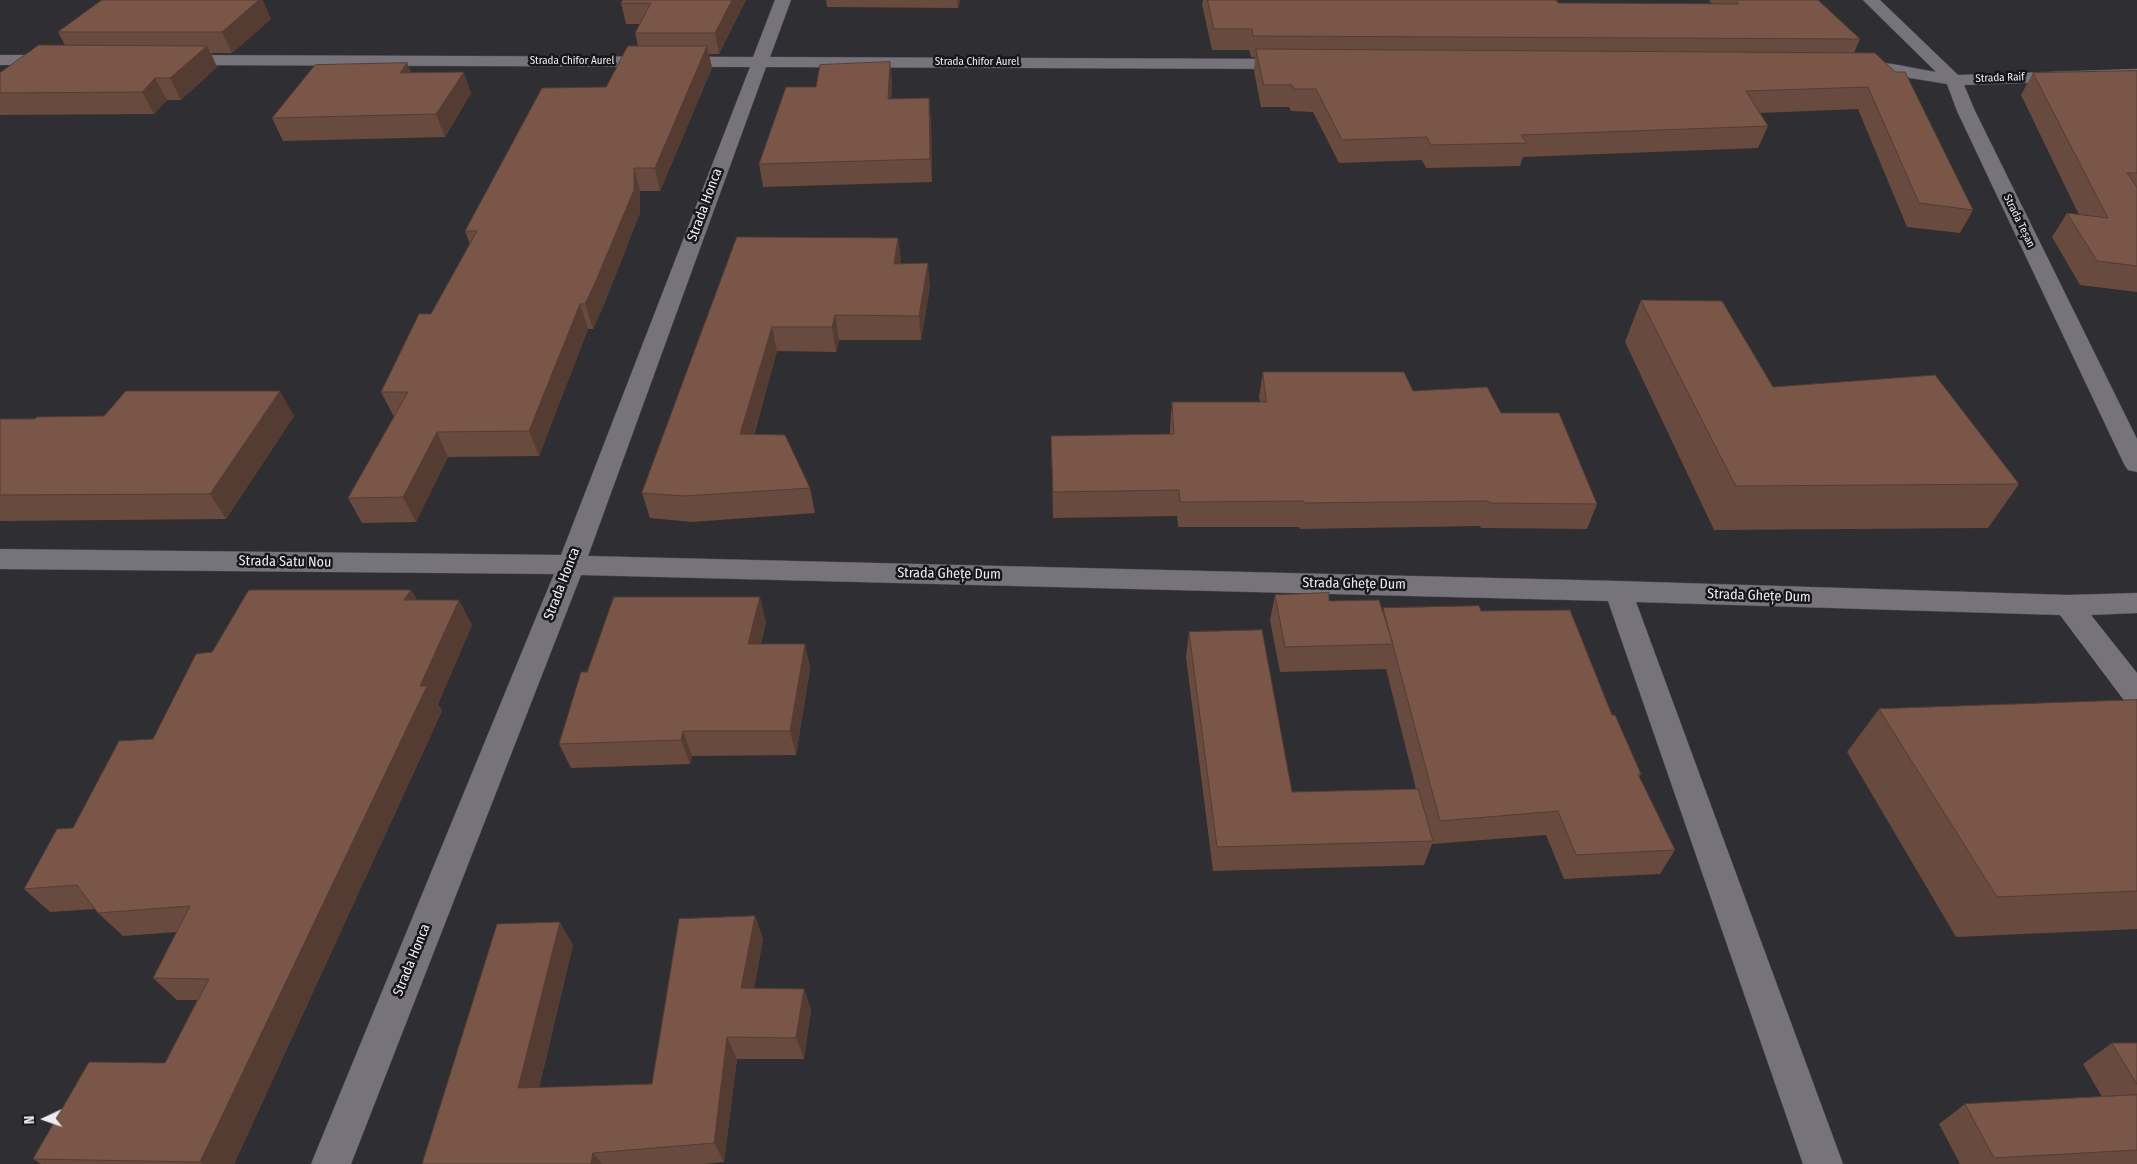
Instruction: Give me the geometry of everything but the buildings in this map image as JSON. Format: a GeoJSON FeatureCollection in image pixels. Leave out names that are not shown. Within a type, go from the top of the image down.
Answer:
{"type":"FeatureCollection","features":[{"type":"Feature","properties":{"kind":"street","name":"Strada Honca"},"geometry":{"type":"LineString","coordinates":[[331,1164],[571,565],[783,0]]}},
{"type":"Feature","properties":{"kind":"street","name":"Strada Teșan"},"geometry":{"type":"LineString","coordinates":[[1871,0],[1954,80],[1966,111],[2137,464]]}},
{"type":"Feature","properties":{"kind":"street"},"geometry":{"type":"LineString","coordinates":[[0,60],[70,60]]}},
{"type":"Feature","properties":{"kind":"street","name":"Strada Chifor Aurel"},"geometry":{"type":"LineString","coordinates":[[160,60],[1304,64]]}},
{"type":"Feature","properties":{"kind":"street"},"geometry":{"type":"LineString","coordinates":[[1840,68],[1879,68],[1954,80]]}},
{"type":"Feature","properties":{"kind":"street","name":"Strada Raif"},"geometry":{"type":"LineString","coordinates":[[1954,80],[2137,74]]}},
{"type":"Feature","properties":{"kind":"street","name":"Strada Satu Nou"},"geometry":{"type":"LineString","coordinates":[[0,559],[571,565]]}},
{"type":"Feature","properties":{"kind":"street","name":"Strada Ghețe Dum"},"geometry":{"type":"LineString","coordinates":[[571,565],[1618,591],[2068,605],[2137,603]]}},
{"type":"Feature","properties":{"kind":"street"},"geometry":{"type":"LineString","coordinates":[[1618,591],[1823,1164]]}},
{"type":"Feature","properties":{"kind":"street"},"geometry":{"type":"LineString","coordinates":[[2068,605],[2137,695]]}}]}
